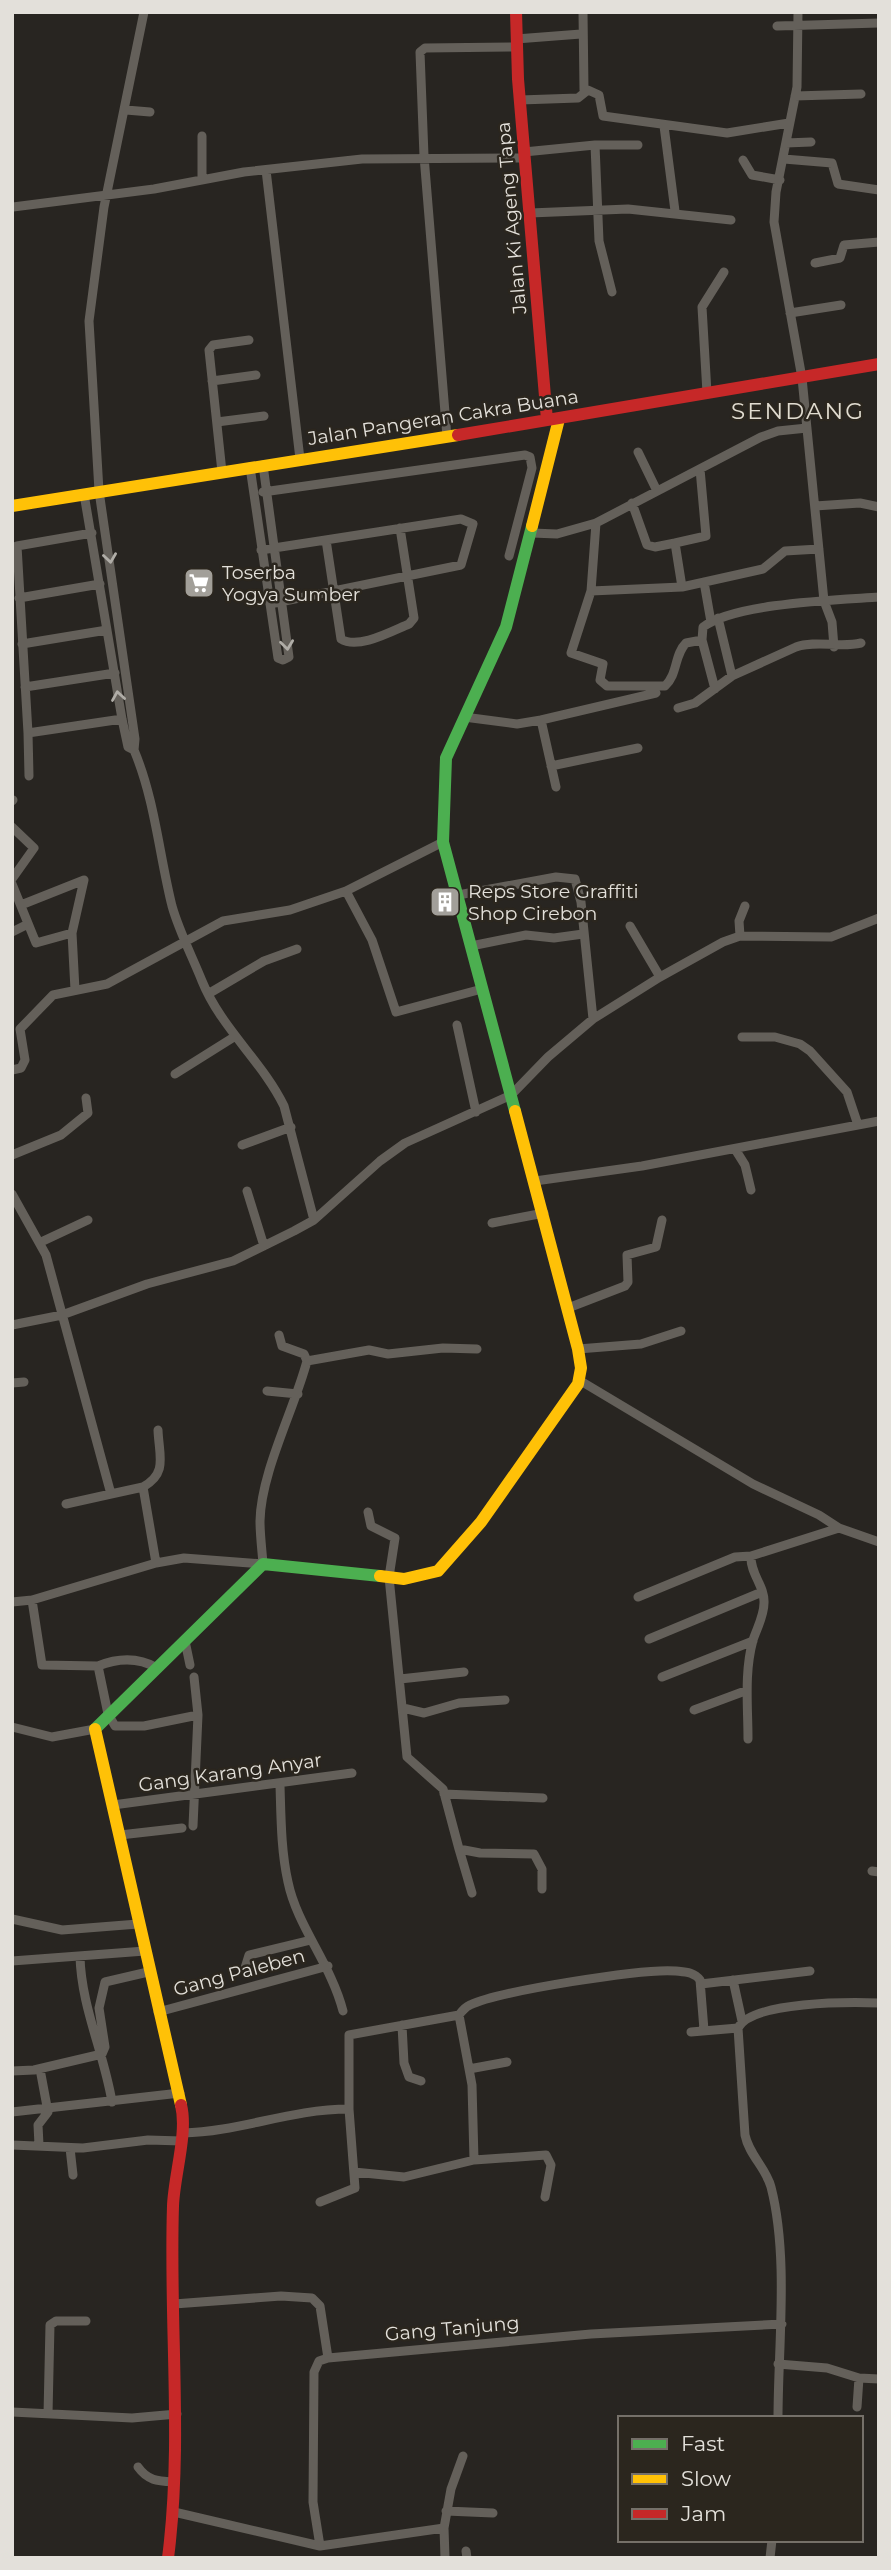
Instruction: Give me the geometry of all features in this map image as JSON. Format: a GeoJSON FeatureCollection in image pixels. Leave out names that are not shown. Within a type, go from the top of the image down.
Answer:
{"type":"FeatureCollection","features":[{"type":"Feature","properties":{"kind":"street"},"geometry":{"type":"LineString","coordinates":[[144,12],[107,196],[89,321],[99,491],[130,702],[134,750],[151,799],[173,909],[208,994],[234,1037],[276,1089],[291,1127],[314,1220]]}},
{"type":"Feature","properties":{"kind":"street","name":"Jalan Ki Ageng Tapa"},"geometry":{"type":"LineString","coordinates":[[516,12],[516,43],[530,213],[553,419],[541,496],[506,627],[450,746],[444,769],[443,842],[568,1307],[578,1349],[579,1380]]}},
{"type":"Feature","properties":{"kind":"street"},"geometry":{"type":"LineString","coordinates":[[520,100],[578,97],[583,90],[583,12]]}},
{"type":"Feature","properties":{"kind":"street"},"geometry":{"type":"LineString","coordinates":[[798,12],[795,96],[774,222],[802,378],[824,601],[832,622],[834,647]]}},
{"type":"Feature","properties":{"kind":"street"},"geometry":{"type":"LineString","coordinates":[[776,26],[879,23]]}},
{"type":"Feature","properties":{"kind":"street"},"geometry":{"type":"LineString","coordinates":[[447,437],[424,156],[420,52],[425,48],[516,43],[581,34]]}},
{"type":"Feature","properties":{"kind":"street"},"geometry":{"type":"LineString","coordinates":[[583,90],[600,95],[603,116],[727,133],[789,123]]}},
{"type":"Feature","properties":{"kind":"street"},"geometry":{"type":"LineString","coordinates":[[795,96],[860,94]]}},
{"type":"Feature","properties":{"kind":"street"},"geometry":{"type":"LineString","coordinates":[[126,110],[150,112]]}},
{"type":"Feature","properties":{"kind":"street"},"geometry":{"type":"LineString","coordinates":[[664,125],[674,211]]}},
{"type":"Feature","properties":{"kind":"street"},"geometry":{"type":"LineString","coordinates":[[202,135],[202,179]]}},
{"type":"Feature","properties":{"kind":"street"},"geometry":{"type":"LineString","coordinates":[[786,143],[811,142]]}},
{"type":"Feature","properties":{"kind":"street"},"geometry":{"type":"LineString","coordinates":[[594,145],[599,241],[612,292]]}},
{"type":"Feature","properties":{"kind":"street"},"geometry":{"type":"LineString","coordinates":[[13,206],[107,196],[202,179],[391,156],[525,155],[594,145],[638,145]]}},
{"type":"Feature","properties":{"kind":"street"},"geometry":{"type":"LineString","coordinates":[[784,159],[832,163],[838,184],[879,190]]}},
{"type":"Feature","properties":{"kind":"street"},"geometry":{"type":"LineString","coordinates":[[743,160],[752,175],[780,180]]}},
{"type":"Feature","properties":{"kind":"street"},"geometry":{"type":"LineString","coordinates":[[267,170],[300,459]]}},
{"type":"Feature","properties":{"kind":"street"},"geometry":{"type":"LineString","coordinates":[[530,213],[628,209],[674,211],[731,220]]}},
{"type":"Feature","properties":{"kind":"street"},"geometry":{"type":"LineString","coordinates":[[815,263],[840,258],[844,245],[879,242]]}},
{"type":"Feature","properties":{"kind":"street"},"geometry":{"type":"LineString","coordinates":[[707,393],[702,307],[724,272]]}},
{"type":"Feature","properties":{"kind":"street"},"geometry":{"type":"LineString","coordinates":[[790,313],[841,305]]}},
{"type":"Feature","properties":{"kind":"street"},"geometry":{"type":"LineString","coordinates":[[222,472],[210,347],[249,340]]}},
{"type":"Feature","properties":{"kind":"street","name":"Jalan Pangeran Cakra Buana"},"geometry":{"type":"LineString","coordinates":[[12,506],[447,437],[879,364]]}},
{"type":"Feature","properties":{"kind":"street"},"geometry":{"type":"LineString","coordinates":[[212,381],[256,375]]}},
{"type":"Feature","properties":{"kind":"street"},"geometry":{"type":"LineString","coordinates":[[217,422],[264,416]]}},
{"type":"Feature","properties":{"kind":"street"},"geometry":{"type":"LineString","coordinates":[[532,533],[556,534],[600,521],[761,437],[807,428]]}},
{"type":"Feature","properties":{"kind":"street"},"geometry":{"type":"LineString","coordinates":[[638,452],[657,491]]}},
{"type":"Feature","properties":{"kind":"street"},"geometry":{"type":"LineString","coordinates":[[254,493],[525,455],[530,457],[532,462],[527,494],[509,556]]}},
{"type":"Feature","properties":{"kind":"street"},"geometry":{"type":"LineString","coordinates":[[250,467],[280,660],[289,657],[263,465]]}},
{"type":"Feature","properties":{"kind":"street"},"geometry":{"type":"LineString","coordinates":[[632,503],[647,545],[654,547],[706,536],[700,469]]}},
{"type":"Feature","properties":{"kind":"street"},"geometry":{"type":"LineString","coordinates":[[84,494],[122,719],[128,747],[134,750]]}},
{"type":"Feature","properties":{"kind":"street"},"geometry":{"type":"LineString","coordinates":[[527,494],[541,496]]}},
{"type":"Feature","properties":{"kind":"street"},"geometry":{"type":"LineString","coordinates":[[815,506],[860,503],[879,508]]}},
{"type":"Feature","properties":{"kind":"street"},"geometry":{"type":"LineString","coordinates":[[261,550],[461,519],[473,524],[461,565],[270,604]]}},
{"type":"Feature","properties":{"kind":"street"},"geometry":{"type":"LineString","coordinates":[[600,521],[592,591],[571,653],[603,664],[600,680],[607,686],[665,686],[674,676],[681,647],[686,643],[702,640]]}},
{"type":"Feature","properties":{"kind":"street"},"geometry":{"type":"LineString","coordinates":[[326,540],[341,639],[346,643],[361,641],[409,624],[414,618],[400,528]]}},
{"type":"Feature","properties":{"kind":"street"},"geometry":{"type":"LineString","coordinates":[[29,776],[18,545],[92,533]]}},
{"type":"Feature","properties":{"kind":"street"},"geometry":{"type":"LineString","coordinates":[[675,543],[682,587]]}},
{"type":"Feature","properties":{"kind":"street"},"geometry":{"type":"LineString","coordinates":[[592,591],[607,593],[682,587],[763,569],[785,551],[819,549]]}},
{"type":"Feature","properties":{"kind":"street"},"geometry":{"type":"LineString","coordinates":[[704,582],[732,676]]}},
{"type":"Feature","properties":{"kind":"street"},"geometry":{"type":"LineString","coordinates":[[19,598],[100,584]]}},
{"type":"Feature","properties":{"kind":"street"},"geometry":{"type":"LineString","coordinates":[[715,689],[702,640],[704,627],[715,620],[824,601],[879,597]]}},
{"type":"Feature","properties":{"kind":"street"},"geometry":{"type":"LineString","coordinates":[[22,644],[107,630]]}},
{"type":"Feature","properties":{"kind":"street"},"geometry":{"type":"LineString","coordinates":[[678,708],[695,703],[732,676],[804,644],[834,647],[861,643]]}},
{"type":"Feature","properties":{"kind":"street"},"geometry":{"type":"LineString","coordinates":[[25,687],[115,673]]}},
{"type":"Feature","properties":{"kind":"street"},"geometry":{"type":"LineString","coordinates":[[464,717],[517,723],[541,720],[656,693]]}},
{"type":"Feature","properties":{"kind":"street"},"geometry":{"type":"LineString","coordinates":[[29,733],[122,719]]}},
{"type":"Feature","properties":{"kind":"street"},"geometry":{"type":"LineString","coordinates":[[541,720],[555,787]]}},
{"type":"Feature","properties":{"kind":"street"},"geometry":{"type":"LineString","coordinates":[[551,766],[638,747]]}},
{"type":"Feature","properties":{"kind":"street"},"geometry":{"type":"LineString","coordinates":[[12,827],[34,848],[12,882],[36,943],[72,933]]}},
{"type":"Feature","properties":{"kind":"street"},"geometry":{"type":"LineString","coordinates":[[12,1070],[24,1065],[20,1028],[49,997],[107,984],[223,921],[290,910],[346,891],[443,842]]}},
{"type":"Feature","properties":{"kind":"street"},"geometry":{"type":"LineString","coordinates":[[458,895],[537,880],[572,877],[578,887],[593,1019]]}},
{"type":"Feature","properties":{"kind":"street"},"geometry":{"type":"LineString","coordinates":[[21,905],[84,880],[72,933],[75,990]]}},
{"type":"Feature","properties":{"kind":"street"},"geometry":{"type":"LineString","coordinates":[[346,891],[372,940],[396,1012],[482,989]]}},
{"type":"Feature","properties":{"kind":"street"},"geometry":{"type":"LineString","coordinates":[[740,936],[739,921],[745,906]]}},
{"type":"Feature","properties":{"kind":"street"},"geometry":{"type":"LineString","coordinates":[[12,1325],[62,1314],[147,1284],[233,1261],[314,1220],[380,1160],[405,1143],[511,1095],[548,1057],[593,1019],[660,976],[723,942],[740,936],[831,937],[879,918]]}},
{"type":"Feature","properties":{"kind":"street"},"geometry":{"type":"LineString","coordinates":[[12,932],[28,924]]}},
{"type":"Feature","properties":{"kind":"street"},"geometry":{"type":"LineString","coordinates":[[630,926],[660,976]]}},
{"type":"Feature","properties":{"kind":"street"},"geometry":{"type":"LineString","coordinates":[[471,946],[526,935],[543,938],[583,934]]}},
{"type":"Feature","properties":{"kind":"street"},"geometry":{"type":"LineString","coordinates":[[208,994],[256,966],[297,949]]}},
{"type":"Feature","properties":{"kind":"street"},"geometry":{"type":"LineString","coordinates":[[457,1025],[476,1112]]}},
{"type":"Feature","properties":{"kind":"street"},"geometry":{"type":"LineString","coordinates":[[175,1074],[234,1037]]}},
{"type":"Feature","properties":{"kind":"street"},"geometry":{"type":"LineString","coordinates":[[743,1037],[775,1037],[800,1044],[810,1051],[847,1092],[858,1125]]}},
{"type":"Feature","properties":{"kind":"street"},"geometry":{"type":"LineString","coordinates":[[12,1155],[61,1135],[78,1124],[88,1114],[86,1098]]}},
{"type":"Feature","properties":{"kind":"street"},"geometry":{"type":"LineString","coordinates":[[535,1181],[736,1149],[879,1121]]}},
{"type":"Feature","properties":{"kind":"street"},"geometry":{"type":"LineString","coordinates":[[242,1145],[291,1127]]}},
{"type":"Feature","properties":{"kind":"street"},"geometry":{"type":"LineString","coordinates":[[736,1149],[751,1190]]}},
{"type":"Feature","properties":{"kind":"street"},"geometry":{"type":"LineString","coordinates":[[247,1191],[264,1246]]}},
{"type":"Feature","properties":{"kind":"street"},"geometry":{"type":"LineString","coordinates":[[12,1194],[41,1242],[111,1494]]}},
{"type":"Feature","properties":{"kind":"street"},"geometry":{"type":"LineString","coordinates":[[492,1223],[544,1213]]}},
{"type":"Feature","properties":{"kind":"street"},"geometry":{"type":"LineString","coordinates":[[41,1242],[88,1220]]}},
{"type":"Feature","properties":{"kind":"street"},"geometry":{"type":"LineString","coordinates":[[568,1307],[625,1286],[628,1282],[627,1255],[656,1247],[662,1220]]}},
{"type":"Feature","properties":{"kind":"street"},"geometry":{"type":"LineString","coordinates":[[578,1349],[641,1344],[681,1331]]}},
{"type":"Feature","properties":{"kind":"street"},"geometry":{"type":"LineString","coordinates":[[12,1727],[52,1737],[95,1729],[263,1564],[260,1519],[269,1472],[298,1394],[307,1361],[304,1354],[282,1346],[279,1335]]}},
{"type":"Feature","properties":{"kind":"street"},"geometry":{"type":"LineString","coordinates":[[307,1361],[369,1350],[388,1354],[443,1348],[477,1349]]}},
{"type":"Feature","properties":{"kind":"street"},"geometry":{"type":"LineString","coordinates":[[12,1602],[32,1600],[156,1563],[193,1557],[389,1577],[421,1577],[446,1565],[481,1522],[579,1380],[753,1484],[830,1521],[839,1528],[879,1542]]}},
{"type":"Feature","properties":{"kind":"street"},"geometry":{"type":"LineString","coordinates":[[12,1383],[24,1382]]}},
{"type":"Feature","properties":{"kind":"street"},"geometry":{"type":"LineString","coordinates":[[267,1391],[298,1394]]}},
{"type":"Feature","properties":{"kind":"street"},"geometry":{"type":"LineString","coordinates":[[66,1504],[143,1487],[156,1479],[160,1471],[158,1430]]}},
{"type":"Feature","properties":{"kind":"street"},"geometry":{"type":"LineString","coordinates":[[143,1487],[156,1563]]}},
{"type":"Feature","properties":{"kind":"street"},"geometry":{"type":"LineString","coordinates":[[368,1512],[371,1525],[395,1538],[389,1577],[407,1757],[433,1777],[444,1794],[472,1893]]}},
{"type":"Feature","properties":{"kind":"street"},"geometry":{"type":"LineString","coordinates":[[638,1597],[735,1557],[751,1556],[839,1528]]}},
{"type":"Feature","properties":{"kind":"street"},"geometry":{"type":"LineString","coordinates":[[748,1740],[745,1690],[753,1641],[764,1605],[762,1592],[750,1565],[751,1556]]}},
{"type":"Feature","properties":{"kind":"street"},"geometry":{"type":"LineString","coordinates":[[649,1639],[762,1592]]}},
{"type":"Feature","properties":{"kind":"street"},"geometry":{"type":"LineString","coordinates":[[32,1600],[44,1667],[98,1666],[108,1662],[142,1660],[157,1668]]}},
{"type":"Feature","properties":{"kind":"street"},"geometry":{"type":"LineString","coordinates":[[185,1641],[190,1665]]}},
{"type":"Feature","properties":{"kind":"street"},"geometry":{"type":"LineString","coordinates":[[662,1677],[753,1641]]}},
{"type":"Feature","properties":{"kind":"street"},"geometry":{"type":"LineString","coordinates":[[98,1666],[110,1721],[121,1728],[198,1715]]}},
{"type":"Feature","properties":{"kind":"street"},"geometry":{"type":"LineString","coordinates":[[400,1679],[464,1672]]}},
{"type":"Feature","properties":{"kind":"street"},"geometry":{"type":"LineString","coordinates":[[193,1826],[198,1715],[194,1677]]}},
{"type":"Feature","properties":{"kind":"street"},"geometry":{"type":"LineString","coordinates":[[694,1710],[745,1690]]}},
{"type":"Feature","properties":{"kind":"street"},"geometry":{"type":"LineString","coordinates":[[403,1707],[424,1713],[459,1703],[505,1700]]}},
{"type":"Feature","properties":{"kind":"street"},"geometry":{"type":"LineString","coordinates":[[95,1729],[148,1972],[180,2093],[182,2137],[173,2205],[177,2414],[174,2512],[168,2558]]}},
{"type":"Feature","properties":{"kind":"street","name":"Gang Karang Anyar"},"geometry":{"type":"LineString","coordinates":[[113,1805],[280,1785],[352,1773]]}},
{"type":"Feature","properties":{"kind":"street"},"geometry":{"type":"LineString","coordinates":[[280,1785],[288,1883],[311,1940],[328,1966],[343,2011]]}},
{"type":"Feature","properties":{"kind":"street"},"geometry":{"type":"LineString","coordinates":[[444,1794],[543,1797]]}},
{"type":"Feature","properties":{"kind":"street"},"geometry":{"type":"LineString","coordinates":[[120,1835],[182,1828]]}},
{"type":"Feature","properties":{"kind":"street"},"geometry":{"type":"LineString","coordinates":[[459,1849],[480,1853],[534,1854],[541,1869],[542,1889]]}},
{"type":"Feature","properties":{"kind":"street"},"geometry":{"type":"LineString","coordinates":[[12,1919],[62,1930],[138,1924]]}},
{"type":"Feature","properties":{"kind":"street"},"geometry":{"type":"LineString","coordinates":[[244,1971],[249,1955],[311,1940]]}},
{"type":"Feature","properties":{"kind":"street"},"geometry":{"type":"LineString","coordinates":[[12,1961],[145,1951]]}},
{"type":"Feature","properties":{"kind":"street"},"geometry":{"type":"LineString","coordinates":[[80,1956],[83,1994],[102,2053],[112,2102]]}},
{"type":"Feature","properties":{"kind":"street","name":"Gang Paleben"},"geometry":{"type":"LineString","coordinates":[[158,2012],[328,1966]]}},
{"type":"Feature","properties":{"kind":"street"},"geometry":{"type":"LineString","coordinates":[[701,1984],[810,1970]]}},
{"type":"Feature","properties":{"kind":"street"},"geometry":{"type":"LineString","coordinates":[[320,2202],[354,2190],[349,2109],[349,2035],[458,2015],[470,2005],[494,1997],[658,1971],[692,1973],[701,1984],[704,2030]]}},
{"type":"Feature","properties":{"kind":"street"},"geometry":{"type":"LineString","coordinates":[[12,2071],[40,2069],[102,2053],[105,2047],[100,1997],[105,1982],[148,1972]]}},
{"type":"Feature","properties":{"kind":"street"},"geometry":{"type":"LineString","coordinates":[[733,1980],[740,2025],[747,2146],[772,2189],[782,2324],[778,2364],[778,2416]]}},
{"type":"Feature","properties":{"kind":"street"},"geometry":{"type":"LineString","coordinates":[[691,2032],[740,2025],[810,2002],[879,2003]]}},
{"type":"Feature","properties":{"kind":"street"},"geometry":{"type":"LineString","coordinates":[[458,2015],[470,2069],[474,2160]]}},
{"type":"Feature","properties":{"kind":"street"},"geometry":{"type":"LineString","coordinates":[[402,2025],[405,2069],[409,2077],[421,2081]]}},
{"type":"Feature","properties":{"kind":"street"},"geometry":{"type":"LineString","coordinates":[[470,2069],[507,2062]]}},
{"type":"Feature","properties":{"kind":"street"},"geometry":{"type":"LineString","coordinates":[[39,2145],[38,2125],[47,2115],[40,2069]]}},
{"type":"Feature","properties":{"kind":"street"},"geometry":{"type":"LineString","coordinates":[[12,2112],[46,2106],[112,2102],[180,2093]]}},
{"type":"Feature","properties":{"kind":"street"},"geometry":{"type":"LineString","coordinates":[[12,2145],[70,2148],[182,2137],[297,2112],[349,2109]]}},
{"type":"Feature","properties":{"kind":"street"},"geometry":{"type":"LineString","coordinates":[[70,2148],[73,2175]]}},
{"type":"Feature","properties":{"kind":"street"},"geometry":{"type":"LineString","coordinates":[[354,2172],[404,2177],[474,2160],[549,2151],[551,2165],[545,2197]]}},
{"type":"Feature","properties":{"kind":"street"},"geometry":{"type":"LineString","coordinates":[[174,2304],[281,2296],[313,2298],[320,2306],[328,2358],[319,2361],[314,2372],[313,2502],[320,2546]]}},
{"type":"Feature","properties":{"kind":"street"},"geometry":{"type":"LineString","coordinates":[[48,2414],[51,2323],[86,2321]]}},
{"type":"Feature","properties":{"kind":"street","name":"Gang Tanjung"},"geometry":{"type":"LineString","coordinates":[[328,2358],[591,2334],[782,2324]]}},
{"type":"Feature","properties":{"kind":"street"},"geometry":{"type":"LineString","coordinates":[[778,2364],[827,2368],[859,2378],[879,2379]]}},
{"type":"Feature","properties":{"kind":"street"},"geometry":{"type":"LineString","coordinates":[[857,2407],[859,2378]]}},
{"type":"Feature","properties":{"kind":"street"},"geometry":{"type":"LineString","coordinates":[[12,2412],[132,2417],[177,2414]]}},
{"type":"Feature","properties":{"kind":"street"},"geometry":{"type":"LineString","coordinates":[[445,2558],[446,2511],[463,2456]]}},
{"type":"Feature","properties":{"kind":"street"},"geometry":{"type":"LineString","coordinates":[[138,2467],[144,2476],[153,2480],[175,2482]]}},
{"type":"Feature","properties":{"kind":"street"},"geometry":{"type":"LineString","coordinates":[[446,2511],[492,2513]]}},
{"type":"Feature","properties":{"kind":"street"},"geometry":{"type":"LineString","coordinates":[[174,2512],[320,2546],[444,2528]]}},
{"type":"Feature","properties":{"kind":"traffic: fast"},"geometry":{"type":"LineString","coordinates":[[515,1111],[443,842],[446,758],[506,627],[532,526]]}},
{"type":"Feature","properties":{"kind":"traffic: fast"},"geometry":{"type":"LineString","coordinates":[[95,1729],[263,1564],[380,1576]]}},
{"type":"Feature","properties":{"kind":"traffic: slow"},"geometry":{"type":"LineString","coordinates":[[532,526],[559,419]]}},
{"type":"Feature","properties":{"kind":"traffic: slow"},"geometry":{"type":"LineString","coordinates":[[12,506],[458,435]]}},
{"type":"Feature","properties":{"kind":"traffic: slow"},"geometry":{"type":"LineString","coordinates":[[380,1576],[404,1579],[438,1571],[481,1522],[578,1384],[581,1368],[578,1349],[515,1111]]}},
{"type":"Feature","properties":{"kind":"traffic: slow"},"geometry":{"type":"LineString","coordinates":[[95,1729],[181,2105]]}},
{"type":"Feature","properties":{"kind":"traffic: jam"},"geometry":{"type":"LineString","coordinates":[[516,12],[518,79],[547,420]]}},
{"type":"Feature","properties":{"kind":"traffic: jam"},"geometry":{"type":"LineString","coordinates":[[458,435],[879,364]]}},
{"type":"Feature","properties":{"kind":"traffic: jam"},"geometry":{"type":"LineString","coordinates":[[168,2558],[175,2470],[173,2206],[182,2141],[181,2105]]}},
{"type":"Feature","properties":{"kind":"place","name":"Toserba Yogya Sumber"},"geometry":{"type":"Point","coordinates":[199,583]}},
{"type":"Feature","properties":{"kind":"place","name":"Reps Store Graffiti Shop Cirebon"},"geometry":{"type":"Point","coordinates":[445,902]}},
{"type":"Feature","properties":{"kind":"district","name":"SENDANG"},"geometry":{"type":"Point","coordinates":[798,411]}}]}
